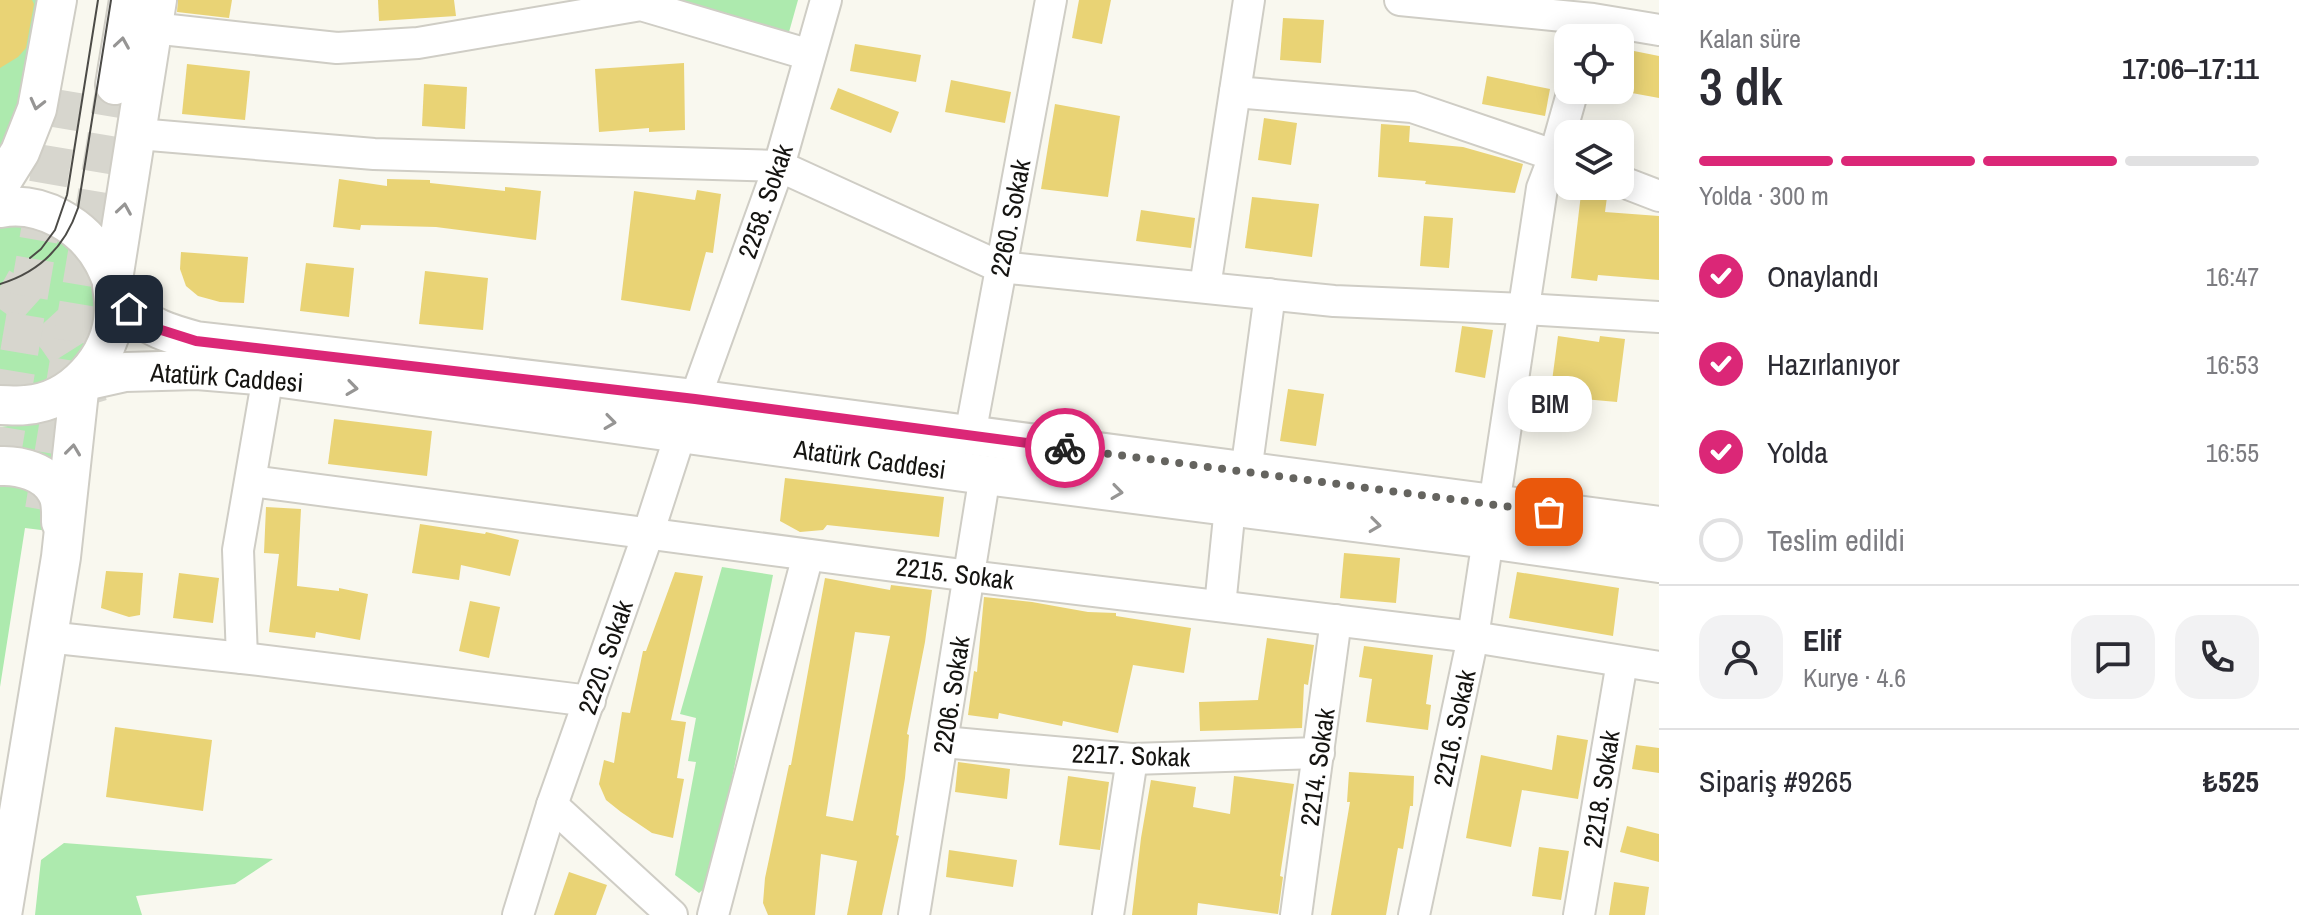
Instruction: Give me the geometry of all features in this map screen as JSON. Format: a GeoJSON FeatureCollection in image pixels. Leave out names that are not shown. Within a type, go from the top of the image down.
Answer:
{"type":"FeatureCollection","features":[{"type":"Feature","properties":{"kind":"main road"},"geometry":{"type":"LineString","coordinates":[[0,184],[20,152],[37,109],[57,0]]}},
{"type":"Feature","properties":{"kind":"main road"},"geometry":{"type":"LineString","coordinates":[[66,78],[78,0]]}},
{"type":"Feature","properties":{"kind":"main road"},"geometry":{"type":"LineString","coordinates":[[115,85],[146,9]]}},
{"type":"Feature","properties":{"kind":"main road"},"geometry":{"type":"LineString","coordinates":[[112,286],[138,134],[146,9]]}},
{"type":"Feature","properties":{"kind":"main road"},"geometry":{"type":"LineString","coordinates":[[0,208],[34,209],[60,218],[91,242],[104,262],[112,286],[114,312],[109,338],[98,362],[80,382],[56,397],[40,402],[0,405]]}},
{"type":"Feature","properties":{"kind":"main road","name":"Atatürk Caddesi"},"geometry":{"type":"LineString","coordinates":[[112,286],[129,309],[155,328],[196,341],[688,416],[985,475],[1230,507],[1491,522],[1659,526]]}},
{"type":"Feature","properties":{"kind":"main road","name":"Atatürk Caddesi"},"geometry":{"type":"LineString","coordinates":[[80,382],[125,372],[197,370],[688,416],[970,435],[1246,472],[1491,522],[1659,563]]}},
{"type":"Feature","properties":{"kind":"main road"},"geometry":{"type":"LineString","coordinates":[[2,915],[61,557],[80,382]]}},
{"type":"Feature","properties":{"kind":"main road"},"geometry":{"type":"LineString","coordinates":[[0,466],[23,469],[42,476],[56,490],[61,503],[61,557]]}},
{"type":"Feature","properties":{"kind":"main road"},"geometry":{"type":"LineString","coordinates":[[0,794],[43,517]]}},
{"type":"Feature","properties":{"kind":"street","name":"2258. Sokak"},"geometry":{"type":"LineString","coordinates":[[688,416],[779,166],[826,0]]}},
{"type":"Feature","properties":{"kind":"street","name":"2260. Sokak"},"geometry":{"type":"LineString","coordinates":[[970,435],[1051,0]]}},
{"type":"Feature","properties":{"kind":"street"},"geometry":{"type":"LineString","coordinates":[[1205,287],[1249,0]]}},
{"type":"Feature","properties":{"kind":"street"},"geometry":{"type":"LineString","coordinates":[[1400,0],[1593,19],[1659,30]]}},
{"type":"Feature","properties":{"kind":"street"},"geometry":{"type":"LineString","coordinates":[[146,9],[337,48],[418,43],[641,2],[810,55]]}},
{"type":"Feature","properties":{"kind":"street"},"geometry":{"type":"LineString","coordinates":[[1235,92],[1412,107],[1554,155]]}},
{"type":"Feature","properties":{"kind":"street"},"geometry":{"type":"LineString","coordinates":[[138,134],[374,154],[779,166],[1000,267],[1334,301],[1659,317]]}},
{"type":"Feature","properties":{"kind":"street","name":"2216. Sokak"},"geometry":{"type":"LineString","coordinates":[[1414,915],[1473,637],[1542,188],[1554,168]]}},
{"type":"Feature","properties":{"kind":"street"},"geometry":{"type":"LineString","coordinates":[[1634,186],[1659,196]]}},
{"type":"Feature","properties":{"kind":"street"},"geometry":{"type":"LineString","coordinates":[[1246,472],[1270,294]]}},
{"type":"Feature","properties":{"kind":"street"},"geometry":{"type":"LineString","coordinates":[[242,658],[238,550],[268,376]]}},
{"type":"Feature","properties":{"kind":"street","name":"2220. Sokak"},"geometry":{"type":"LineString","coordinates":[[518,915],[552,805],[688,416]]}},
{"type":"Feature","properties":{"kind":"street","name":"2206. Sokak"},"geometry":{"type":"LineString","coordinates":[[914,915],[985,475]]}},
{"type":"Feature","properties":{"kind":"street","name":"2215. Sokak"},"geometry":{"type":"LineString","coordinates":[[251,481],[970,576],[1473,637],[1659,667]]}},
{"type":"Feature","properties":{"kind":"street"},"geometry":{"type":"LineString","coordinates":[[1220,606],[1230,507]]}},
{"type":"Feature","properties":{"kind":"street"},"geometry":{"type":"LineString","coordinates":[[713,915],[808,555]]}},
{"type":"Feature","properties":{"kind":"street","name":"2214. Sokak"},"geometry":{"type":"LineString","coordinates":[[1296,915],[1336,620]]}},
{"type":"Feature","properties":{"kind":"street"},"geometry":{"type":"LineString","coordinates":[[47,637],[590,701]]}},
{"type":"Feature","properties":{"kind":"street","name":"2218. Sokak"},"geometry":{"type":"LineString","coordinates":[[1579,915],[1622,662]]}},
{"type":"Feature","properties":{"kind":"street","name":"2217. Sokak"},"geometry":{"type":"LineString","coordinates":[[943,742],[1132,759],[1319,753]]}},
{"type":"Feature","properties":{"kind":"street"},"geometry":{"type":"LineString","coordinates":[[1108,915],[1132,759]]}},
{"type":"Feature","properties":{"kind":"street"},"geometry":{"type":"LineString","coordinates":[[552,805],[672,915]]}},
{"type":"Feature","properties":{"kind":"green space"},"geometry":{"type":"Polygon","coordinates":[[[0,0],[40,0],[22,95],[0,148],[0,0]]]}},
{"type":"Feature","properties":{"kind":"green space"},"geometry":{"type":"Polygon","coordinates":[[[680,0],[798,0],[789,32],[680,0]]]}},
{"type":"Feature","properties":{"kind":"green space"},"geometry":{"type":"Polygon","coordinates":[[[0,228],[41,230],[60,239],[82,260],[94,285],[96,311],[90,337],[77,359],[56,377],[31,386],[0,386],[0,228]]]}},
{"type":"Feature","properties":{"kind":"green space"},"geometry":{"type":"Polygon","coordinates":[[[70,418],[60,476],[0,454],[0,427],[70,418]]]}},
{"type":"Feature","properties":{"kind":"green space"},"geometry":{"type":"Polygon","coordinates":[[[0,476],[41,489],[49,531],[25,528],[0,687],[0,476]]]}},
{"type":"Feature","properties":{"kind":"green space"},"geometry":{"type":"Polygon","coordinates":[[[722,567],[773,575],[711,883],[699,893],[675,875],[696,762],[688,761],[696,718],[680,714],[722,567]]]}},
{"type":"Feature","properties":{"kind":"green space"},"geometry":{"type":"Polygon","coordinates":[[[64,843],[273,859],[235,884],[136,896],[142,915],[35,915],[41,860],[64,843]]]}},
{"type":"Feature","properties":{"kind":"building"},"geometry":{"type":"Polygon","coordinates":[[[0,0],[32,0],[34,4],[26,48],[0,68],[0,0]]]}},
{"type":"Feature","properties":{"kind":"building"},"geometry":{"type":"Polygon","coordinates":[[[178,0],[232,0],[229,18],[177,12],[178,0]]]}},
{"type":"Feature","properties":{"kind":"building"},"geometry":{"type":"Polygon","coordinates":[[[378,0],[454,0],[456,16],[379,21],[378,0]]]}},
{"type":"Feature","properties":{"kind":"building"},"geometry":{"type":"Polygon","coordinates":[[[1079,0],[1111,0],[1102,44],[1072,38],[1079,0]]]}},
{"type":"Feature","properties":{"kind":"building"},"geometry":{"type":"Polygon","coordinates":[[[1283,18],[1324,20],[1321,63],[1280,60],[1283,18]]]}},
{"type":"Feature","properties":{"kind":"building"},"geometry":{"type":"Polygon","coordinates":[[[855,44],[921,55],[916,82],[850,71],[855,44]]]}},
{"type":"Feature","properties":{"kind":"building"},"geometry":{"type":"Polygon","coordinates":[[[1634,51],[1659,56],[1659,98],[1634,93],[1634,51]]]}},
{"type":"Feature","properties":{"kind":"building"},"geometry":{"type":"Polygon","coordinates":[[[684,63],[685,130],[649,132],[649,128],[599,132],[595,69],[684,63]]]}},
{"type":"Feature","properties":{"kind":"building"},"geometry":{"type":"Polygon","coordinates":[[[187,64],[250,71],[245,120],[182,114],[187,64]]]}},
{"type":"Feature","properties":{"kind":"building"},"geometry":{"type":"Polygon","coordinates":[[[1487,76],[1550,89],[1545,116],[1482,104],[1487,76]]]}},
{"type":"Feature","properties":{"kind":"building"},"geometry":{"type":"Polygon","coordinates":[[[951,80],[1011,92],[1005,123],[945,112],[951,80]]]}},
{"type":"Feature","properties":{"kind":"building"},"geometry":{"type":"Polygon","coordinates":[[[424,84],[467,87],[465,129],[422,126],[424,84]]]}},
{"type":"Feature","properties":{"kind":"building"},"geometry":{"type":"Polygon","coordinates":[[[838,88],[899,112],[891,133],[830,109],[838,88]]]}},
{"type":"Feature","properties":{"kind":"building"},"geometry":{"type":"Polygon","coordinates":[[[1055,104],[1120,116],[1108,197],[1041,189],[1055,104]]]}},
{"type":"Feature","properties":{"kind":"building"},"geometry":{"type":"Polygon","coordinates":[[[1264,118],[1297,123],[1291,165],[1258,160],[1264,118]]]}},
{"type":"Feature","properties":{"kind":"building"},"geometry":{"type":"Polygon","coordinates":[[[1381,124],[1410,126],[1409,142],[1463,147],[1523,164],[1515,193],[1378,177],[1381,124]]]}},
{"type":"Feature","properties":{"kind":"building"},"geometry":{"type":"Polygon","coordinates":[[[339,179],[387,186],[387,179],[430,180],[430,183],[505,191],[505,187],[541,191],[536,240],[436,227],[361,225],[360,230],[333,227],[339,179]]]}},
{"type":"Feature","properties":{"kind":"building"},"geometry":{"type":"Polygon","coordinates":[[[697,190],[721,194],[713,253],[706,252],[690,311],[621,300],[634,191],[695,200],[697,190]]]}},
{"type":"Feature","properties":{"kind":"building"},"geometry":{"type":"Polygon","coordinates":[[[1252,197],[1319,204],[1312,257],[1245,248],[1252,197]]]}},
{"type":"Feature","properties":{"kind":"building"},"geometry":{"type":"Polygon","coordinates":[[[1580,200],[1607,200],[1605,212],[1659,216],[1659,280],[1598,275],[1597,281],[1571,278],[1580,200]]]}},
{"type":"Feature","properties":{"kind":"building"},"geometry":{"type":"Polygon","coordinates":[[[1141,210],[1195,218],[1191,248],[1136,241],[1141,210]]]}},
{"type":"Feature","properties":{"kind":"building"},"geometry":{"type":"Polygon","coordinates":[[[1424,216],[1453,218],[1449,268],[1420,266],[1424,216]]]}},
{"type":"Feature","properties":{"kind":"building"},"geometry":{"type":"Polygon","coordinates":[[[181,252],[248,257],[244,303],[220,302],[198,296],[186,286],[180,269],[181,252]]]}},
{"type":"Feature","properties":{"kind":"building"},"geometry":{"type":"Polygon","coordinates":[[[306,263],[354,268],[349,317],[300,311],[306,263]]]}},
{"type":"Feature","properties":{"kind":"building"},"geometry":{"type":"Polygon","coordinates":[[[425,271],[488,278],[483,330],[419,324],[425,271]]]}},
{"type":"Feature","properties":{"kind":"building"},"geometry":{"type":"Polygon","coordinates":[[[1462,326],[1493,330],[1485,378],[1455,372],[1462,326]]]}},
{"type":"Feature","properties":{"kind":"building"},"geometry":{"type":"Polygon","coordinates":[[[1558,336],[1599,342],[1600,336],[1625,339],[1617,402],[1550,396],[1558,336]]]}},
{"type":"Feature","properties":{"kind":"building"},"geometry":{"type":"Polygon","coordinates":[[[1288,389],[1324,394],[1316,446],[1280,441],[1288,389]]]}},
{"type":"Feature","properties":{"kind":"building"},"geometry":{"type":"Polygon","coordinates":[[[334,419],[432,431],[427,476],[328,464],[334,419]]]}},
{"type":"Feature","properties":{"kind":"building"},"geometry":{"type":"Polygon","coordinates":[[[785,478],[944,497],[939,537],[827,525],[823,530],[800,532],[780,521],[785,478]]]}},
{"type":"Feature","properties":{"kind":"building"},"geometry":{"type":"Polygon","coordinates":[[[266,507],[301,509],[297,586],[339,591],[339,588],[368,594],[360,640],[316,632],[315,638],[269,632],[279,554],[264,553],[266,507]]]}},
{"type":"Feature","properties":{"kind":"building"},"geometry":{"type":"Polygon","coordinates":[[[420,524],[486,532],[519,540],[510,576],[461,565],[459,580],[412,573],[420,524]]]}},
{"type":"Feature","properties":{"kind":"building"},"geometry":{"type":"Polygon","coordinates":[[[1344,553],[1400,558],[1396,603],[1340,598],[1344,553]]]}},
{"type":"Feature","properties":{"kind":"building"},"geometry":{"type":"Polygon","coordinates":[[[106,571],[143,573],[140,615],[129,617],[101,608],[106,571]]]}},
{"type":"Feature","properties":{"kind":"building"},"geometry":{"type":"Polygon","coordinates":[[[675,572],[703,576],[671,720],[686,722],[677,778],[684,779],[673,838],[652,833],[621,812],[606,800],[599,784],[604,760],[614,763],[622,712],[630,713],[643,651],[646,651],[675,572]]]}},
{"type":"Feature","properties":{"kind":"building"},"geometry":{"type":"Polygon","coordinates":[[[1517,572],[1619,588],[1613,636],[1509,618],[1517,572]]]}},
{"type":"Feature","properties":{"kind":"building"},"geometry":{"type":"Polygon","coordinates":[[[179,573],[219,578],[213,623],[173,618],[179,573]]]}},
{"type":"Feature","properties":{"kind":"building"},"geometry":{"type":"Polygon","coordinates":[[[825,578],[890,590],[891,585],[932,590],[907,734],[905,778],[896,835],[899,836],[882,915],[847,915],[857,861],[821,854],[815,915],[768,915],[763,903],[765,878],[791,765],[825,578]],[[855,632],[826,816],[853,821],[890,636],[855,632]]]}},
{"type":"Feature","properties":{"kind":"building"},"geometry":{"type":"Polygon","coordinates":[[[984,597],[1116,613],[1116,616],[1191,628],[1184,673],[1133,665],[1118,733],[1063,721],[1062,726],[999,713],[998,719],[968,715],[974,671],[977,672],[984,597]]]}},
{"type":"Feature","properties":{"kind":"building"},"geometry":{"type":"Polygon","coordinates":[[[470,601],[500,607],[489,658],[459,651],[470,601]]]}},
{"type":"Feature","properties":{"kind":"building"},"geometry":{"type":"Polygon","coordinates":[[[1267,638],[1314,645],[1308,685],[1304,684],[1302,728],[1200,731],[1199,702],[1258,700],[1267,638]]]}},
{"type":"Feature","properties":{"kind":"building"},"geometry":{"type":"Polygon","coordinates":[[[1364,646],[1433,655],[1426,704],[1431,705],[1428,730],[1366,722],[1372,679],[1359,677],[1364,646]]]}},
{"type":"Feature","properties":{"kind":"building"},"geometry":{"type":"Polygon","coordinates":[[[115,727],[212,740],[203,811],[106,797],[115,727]]]}},
{"type":"Feature","properties":{"kind":"building"},"geometry":{"type":"Polygon","coordinates":[[[1557,735],[1588,740],[1578,799],[1522,790],[1511,847],[1466,838],[1481,755],[1552,770],[1557,735]]]}},
{"type":"Feature","properties":{"kind":"building"},"geometry":{"type":"Polygon","coordinates":[[[1636,745],[1659,748],[1659,773],[1632,769],[1636,745]]]}},
{"type":"Feature","properties":{"kind":"building"},"geometry":{"type":"Polygon","coordinates":[[[958,762],[1010,769],[1007,799],[955,792],[958,762]]]}},
{"type":"Feature","properties":{"kind":"building"},"geometry":{"type":"Polygon","coordinates":[[[1349,772],[1414,776],[1413,806],[1410,806],[1403,849],[1398,848],[1386,915],[1331,915],[1350,802],[1347,802],[1349,772]]]}},
{"type":"Feature","properties":{"kind":"building"},"geometry":{"type":"Polygon","coordinates":[[[1068,776],[1109,782],[1100,850],[1059,845],[1068,776]]]}},
{"type":"Feature","properties":{"kind":"building"},"geometry":{"type":"Polygon","coordinates":[[[1234,776],[1294,784],[1280,876],[1283,877],[1278,914],[1198,903],[1197,915],[1132,915],[1151,780],[1196,787],[1193,807],[1230,814],[1234,776]]]}},
{"type":"Feature","properties":{"kind":"building"},"geometry":{"type":"Polygon","coordinates":[[[1627,826],[1659,834],[1659,862],[1620,852],[1627,826]]]}},
{"type":"Feature","properties":{"kind":"building"},"geometry":{"type":"Polygon","coordinates":[[[1539,847],[1569,851],[1561,900],[1532,896],[1539,847]]]}},
{"type":"Feature","properties":{"kind":"building"},"geometry":{"type":"Polygon","coordinates":[[[949,850],[1017,860],[1013,887],[946,877],[949,850]]]}},
{"type":"Feature","properties":{"kind":"building"},"geometry":{"type":"Polygon","coordinates":[[[569,872],[607,885],[596,915],[554,915],[569,872]]]}},
{"type":"Feature","properties":{"kind":"building"},"geometry":{"type":"Polygon","coordinates":[[[1614,882],[1649,887],[1645,915],[1609,915],[1614,882]]]}},
{"type":"Feature","properties":{"kind":"tunnel"},"geometry":{"type":"LineString","coordinates":[[0,465],[66,78]]}},
{"type":"Feature","properties":{"kind":"tunnel"},"geometry":{"type":"LineString","coordinates":[[44,510],[115,85]]}},
{"type":"Feature","properties":{"kind":"tunnel"},"geometry":{"type":"LineString","coordinates":[[0,287],[35,314],[64,348],[79,374],[90,410]]}},
{"type":"Feature","properties":{"kind":"tram line"},"geometry":{"type":"LineString","coordinates":[[30,258],[55,230],[67,195],[98,0]]}},
{"type":"Feature","properties":{"kind":"tram line"},"geometry":{"type":"LineString","coordinates":[[0,284],[39,265],[58,246],[73,222],[78,208],[111,0]]}},
{"type":"Feature","properties":{"kind":"way so far"},"geometry":{"type":"LineString","coordinates":[[1065,448],[1549,512]]}},
{"type":"Feature","properties":{"kind":"place","name":"BIM"},"geometry":{"type":"Point","coordinates":[1549,512]}},
{"type":"Feature","properties":{"kind":"route"},"geometry":{"type":"LineString","coordinates":[[129,309],[155,328],[196,341],[695,399],[1065,448]]}}]}
